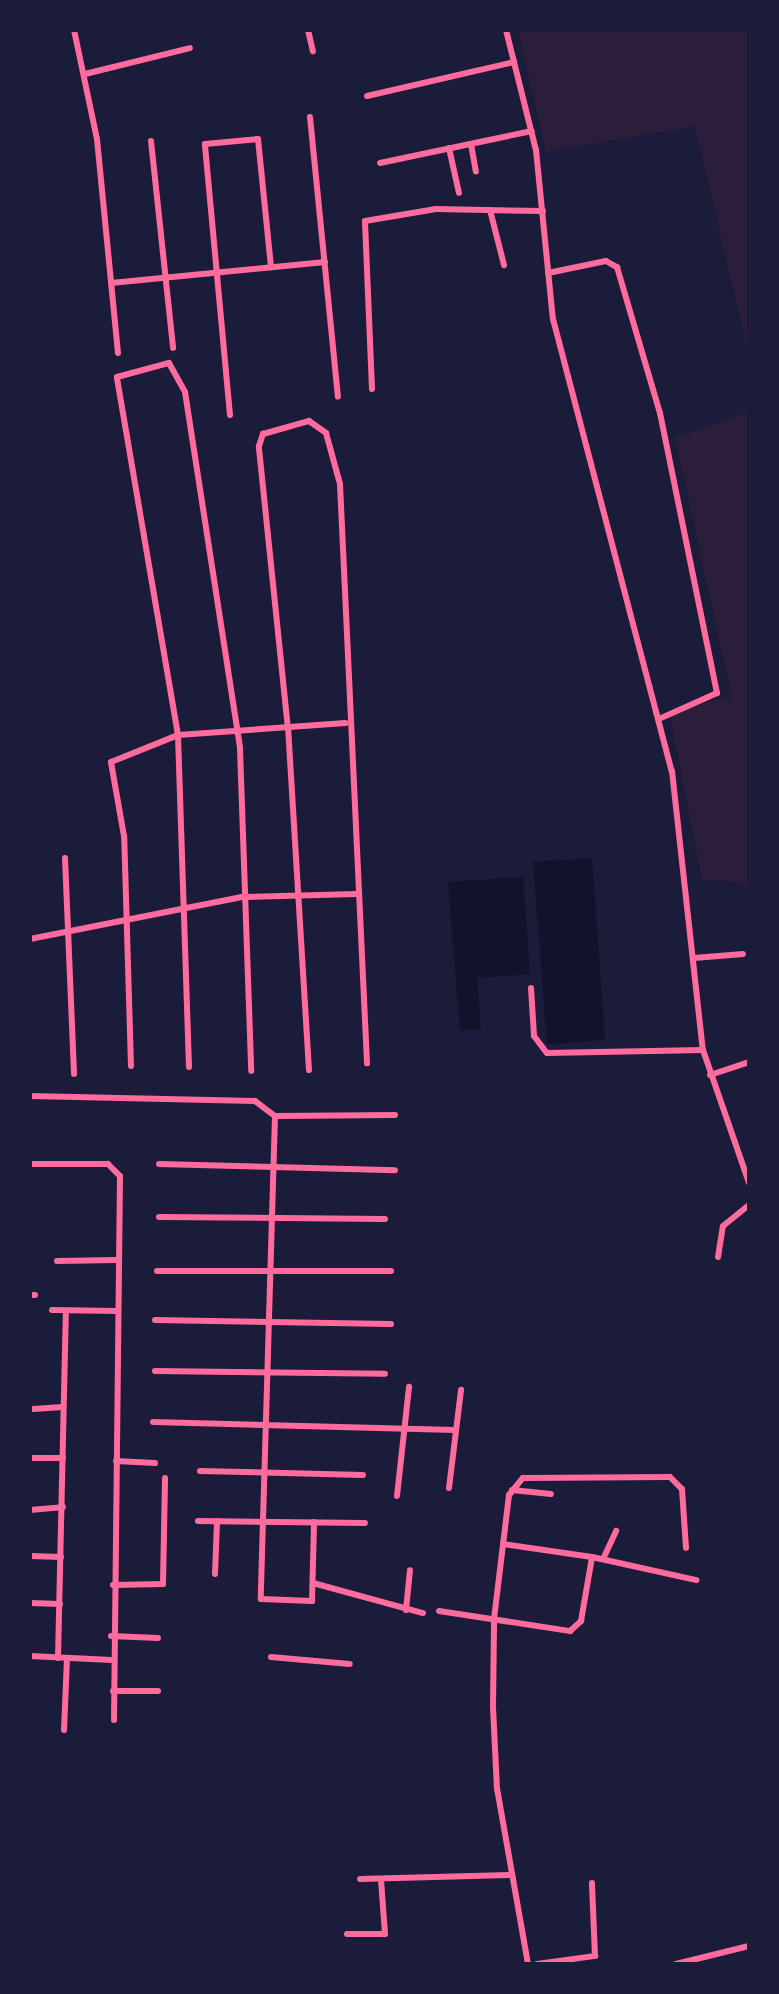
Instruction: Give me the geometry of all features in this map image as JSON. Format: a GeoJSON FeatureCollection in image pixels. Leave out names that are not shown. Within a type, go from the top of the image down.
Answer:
{"type":"FeatureCollection","features":[{"type":"Feature","properties":{"kind":"street"},"geometry":{"type":"LineString","coordinates":[[74,30],[85,74],[118,353]]}},
{"type":"Feature","properties":{"kind":"street"},"geometry":{"type":"LineString","coordinates":[[308,30],[313,51]]}},
{"type":"Feature","properties":{"kind":"street"},"geometry":{"type":"LineString","coordinates":[[506,30],[532,131],[553,319],[659,719],[694,958],[703,1050],[749,1183]]}},
{"type":"Feature","properties":{"kind":"street"},"geometry":{"type":"LineString","coordinates":[[85,74],[190,48]]}},
{"type":"Feature","properties":{"kind":"street"},"geometry":{"type":"LineString","coordinates":[[367,96],[514,62]]}},
{"type":"Feature","properties":{"kind":"street"},"geometry":{"type":"LineString","coordinates":[[310,117],[338,397]]}},
{"type":"Feature","properties":{"kind":"street"},"geometry":{"type":"LineString","coordinates":[[380,163],[532,131]]}},
{"type":"Feature","properties":{"kind":"street"},"geometry":{"type":"LineString","coordinates":[[230,415],[205,144],[258,139],[271,267]]}},
{"type":"Feature","properties":{"kind":"street"},"geometry":{"type":"LineString","coordinates":[[151,141],[173,348]]}},
{"type":"Feature","properties":{"kind":"street"},"geometry":{"type":"LineString","coordinates":[[471,144],[476,172]]}},
{"type":"Feature","properties":{"kind":"street"},"geometry":{"type":"LineString","coordinates":[[449,148],[459,193]]}},
{"type":"Feature","properties":{"kind":"street"},"geometry":{"type":"LineString","coordinates":[[372,389],[365,221],[490,210],[543,211]]}},
{"type":"Feature","properties":{"kind":"street"},"geometry":{"type":"LineString","coordinates":[[490,210],[504,265]]}},
{"type":"Feature","properties":{"kind":"street"},"geometry":{"type":"LineString","coordinates":[[548,273],[606,261],[617,267],[660,413],[717,693],[659,719]]}},
{"type":"Feature","properties":{"kind":"street"},"geometry":{"type":"LineString","coordinates":[[111,283],[325,262]]}},
{"type":"Feature","properties":{"kind":"street"},"geometry":{"type":"LineString","coordinates":[[189,1067],[178,735],[117,377],[169,363],[185,392],[236,731],[251,1071]]}},
{"type":"Feature","properties":{"kind":"street"},"geometry":{"type":"LineString","coordinates":[[309,1070],[295,901],[288,729],[259,446],[263,434],[309,421],[326,433],[338,468],[346,723],[367,1063]]}},
{"type":"Feature","properties":{"kind":"street"},"geometry":{"type":"LineString","coordinates":[[131,1066],[124,917],[124,836],[109,769],[124,753],[178,735],[346,723]]}},
{"type":"Feature","properties":{"kind":"street"},"geometry":{"type":"LineString","coordinates":[[65,858],[74,1074]]}},
{"type":"Feature","properties":{"kind":"street"},"geometry":{"type":"LineString","coordinates":[[30,939],[124,917],[242,897],[295,901],[356,894]]}},
{"type":"Feature","properties":{"kind":"street"},"geometry":{"type":"LineString","coordinates":[[694,958],[743,954]]}},
{"type":"Feature","properties":{"kind":"street"},"geometry":{"type":"LineString","coordinates":[[531,988],[534,1036],[547,1053],[703,1050]]}},
{"type":"Feature","properties":{"kind":"street"},"geometry":{"type":"LineString","coordinates":[[710,1075],[749,1062]]}},
{"type":"Feature","properties":{"kind":"street"},"geometry":{"type":"LineString","coordinates":[[30,1096],[255,1101],[275,1116],[395,1115]]}},
{"type":"Feature","properties":{"kind":"street"},"geometry":{"type":"LineString","coordinates":[[275,1116],[276,1169],[270,1270],[271,1373],[261,1599],[309,1602],[313,1583],[314,1522]]}},
{"type":"Feature","properties":{"kind":"street"},"geometry":{"type":"LineString","coordinates":[[30,1164],[115,1167],[116,1461],[111,1636],[114,1720]]}},
{"type":"Feature","properties":{"kind":"street"},"geometry":{"type":"LineString","coordinates":[[159,1164],[395,1170]]}},
{"type":"Feature","properties":{"kind":"street"},"geometry":{"type":"LineString","coordinates":[[718,1257],[723,1226],[749,1205]]}},
{"type":"Feature","properties":{"kind":"street"},"geometry":{"type":"LineString","coordinates":[[159,1217],[385,1219]]}},
{"type":"Feature","properties":{"kind":"street"},"geometry":{"type":"LineString","coordinates":[[57,1261],[117,1260]]}},
{"type":"Feature","properties":{"kind":"street"},"geometry":{"type":"LineString","coordinates":[[157,1271],[391,1271]]}},
{"type":"Feature","properties":{"kind":"street"},"geometry":{"type":"LineString","coordinates":[[52,1310],[117,1311]]}},
{"type":"Feature","properties":{"kind":"street"},"geometry":{"type":"LineString","coordinates":[[58,1658],[66,1311]]}},
{"type":"Feature","properties":{"kind":"street"},"geometry":{"type":"LineString","coordinates":[[155,1320],[391,1324]]}},
{"type":"Feature","properties":{"kind":"street"},"geometry":{"type":"LineString","coordinates":[[155,1371],[385,1374]]}},
{"type":"Feature","properties":{"kind":"street"},"geometry":{"type":"LineString","coordinates":[[397,1496],[409,1387]]}},
{"type":"Feature","properties":{"kind":"street"},"geometry":{"type":"LineString","coordinates":[[449,1488],[461,1390]]}},
{"type":"Feature","properties":{"kind":"street"},"geometry":{"type":"LineString","coordinates":[[33,1409],[63,1407]]}},
{"type":"Feature","properties":{"kind":"street"},"geometry":{"type":"LineString","coordinates":[[153,1422],[268,1421],[455,1430]]}},
{"type":"Feature","properties":{"kind":"street"},"geometry":{"type":"LineString","coordinates":[[30,1458],[63,1458]]}},
{"type":"Feature","properties":{"kind":"street"},"geometry":{"type":"LineString","coordinates":[[116,1461],[155,1463]]}},
{"type":"Feature","properties":{"kind":"street"},"geometry":{"type":"LineString","coordinates":[[200,1471],[363,1475]]}},
{"type":"Feature","properties":{"kind":"street"},"geometry":{"type":"LineString","coordinates":[[528,1964],[509,1875],[497,1789],[494,1619],[512,1490],[523,1478],[670,1477],[682,1489],[686,1548]]}},
{"type":"Feature","properties":{"kind":"street"},"geometry":{"type":"LineString","coordinates":[[113,1585],[163,1584],[165,1478]]}},
{"type":"Feature","properties":{"kind":"street"},"geometry":{"type":"LineString","coordinates":[[512,1490],[551,1494]]}},
{"type":"Feature","properties":{"kind":"street"},"geometry":{"type":"LineString","coordinates":[[30,1510],[63,1507]]}},
{"type":"Feature","properties":{"kind":"street"},"geometry":{"type":"LineString","coordinates":[[198,1521],[365,1523]]}},
{"type":"Feature","properties":{"kind":"street"},"geometry":{"type":"LineString","coordinates":[[215,1574],[217,1521]]}},
{"type":"Feature","properties":{"kind":"street"},"geometry":{"type":"LineString","coordinates":[[604,1557],[616,1531]]}},
{"type":"Feature","properties":{"kind":"street"},"geometry":{"type":"LineString","coordinates":[[503,1544],[604,1557],[653,1576],[696,1580]]}},
{"type":"Feature","properties":{"kind":"street"},"geometry":{"type":"LineString","coordinates":[[30,1556],[61,1557]]}},
{"type":"Feature","properties":{"kind":"street"},"geometry":{"type":"LineString","coordinates":[[439,1611],[573,1630],[592,1557]]}},
{"type":"Feature","properties":{"kind":"street"},"geometry":{"type":"LineString","coordinates":[[406,1610],[410,1570]]}},
{"type":"Feature","properties":{"kind":"street"},"geometry":{"type":"LineString","coordinates":[[313,1583],[423,1613]]}},
{"type":"Feature","properties":{"kind":"street"},"geometry":{"type":"LineString","coordinates":[[30,1603],[60,1604]]}},
{"type":"Feature","properties":{"kind":"street"},"geometry":{"type":"LineString","coordinates":[[111,1636],[158,1638]]}},
{"type":"Feature","properties":{"kind":"street"},"geometry":{"type":"LineString","coordinates":[[30,1656],[112,1660]]}},
{"type":"Feature","properties":{"kind":"street"},"geometry":{"type":"LineString","coordinates":[[271,1657],[350,1664]]}},
{"type":"Feature","properties":{"kind":"street"},"geometry":{"type":"LineString","coordinates":[[64,1730],[67,1658]]}},
{"type":"Feature","properties":{"kind":"street"},"geometry":{"type":"LineString","coordinates":[[113,1691],[158,1691]]}},
{"type":"Feature","properties":{"kind":"street"},"geometry":{"type":"LineString","coordinates":[[360,1879],[509,1875]]}},
{"type":"Feature","properties":{"kind":"street"},"geometry":{"type":"LineString","coordinates":[[347,1934],[385,1934],[381,1879]]}},
{"type":"Feature","properties":{"kind":"street"},"geometry":{"type":"LineString","coordinates":[[537,1964],[595,1956],[592,1883]]}},
{"type":"Feature","properties":{"kind":"street"},"geometry":{"type":"LineString","coordinates":[[676,1964],[749,1946]]}},
{"type":"Feature","properties":{"kind":"shaded area"},"geometry":{"type":"Polygon","coordinates":[[[518,30],[749,30],[749,356],[695,126],[546,152],[518,30]]]}},
{"type":"Feature","properties":{"kind":"shaded area"},"geometry":{"type":"Polygon","coordinates":[[[749,412],[749,896],[742,883],[702,879],[669,711],[732,697],[675,438],[749,412]]]}},
{"type":"Feature","properties":{"kind":"shaded area"},"geometry":{"type":"Polygon","coordinates":[[[592,858],[605,1040],[547,1044],[533,862],[592,858]]]}},
{"type":"Feature","properties":{"kind":"shaded area"},"geometry":{"type":"Polygon","coordinates":[[[523,877],[530,974],[477,978],[481,1029],[460,1031],[448,882],[523,877]]]}}]}
